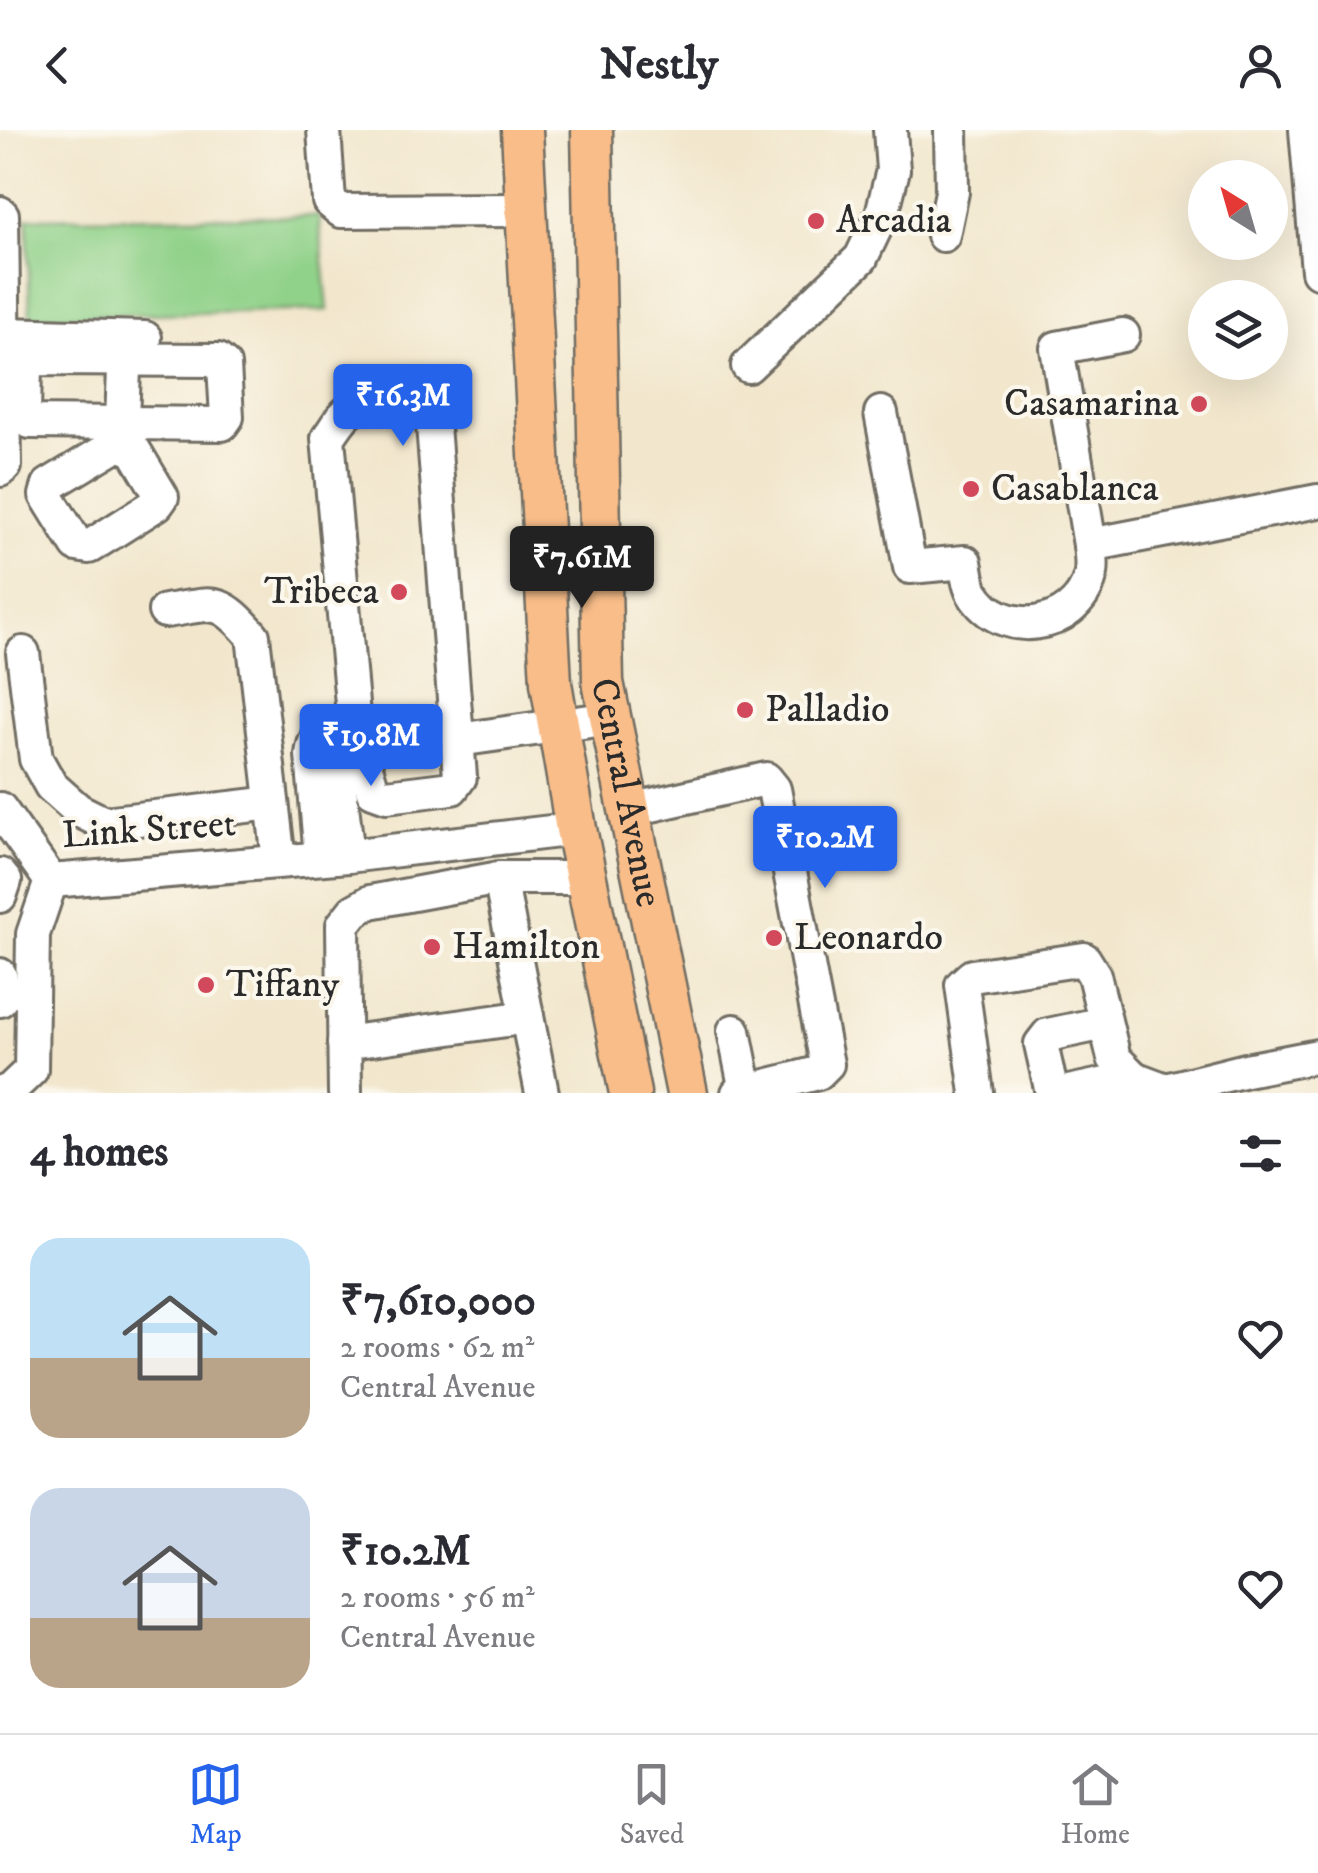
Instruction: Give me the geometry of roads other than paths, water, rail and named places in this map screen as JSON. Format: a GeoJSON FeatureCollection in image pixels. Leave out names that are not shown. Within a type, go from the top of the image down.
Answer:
{"type":"FeatureCollection","features":[{"type":"Feature","properties":{"kind":"main road","name":"Central Avenue"},"geometry":{"type":"LineString","coordinates":[[522,130],[550,683],[630,1093]]}},
{"type":"Feature","properties":{"kind":"main road","name":"Central Avenue"},"geometry":{"type":"LineString","coordinates":[[592,130],[603,682],[686,1093]]}},
{"type":"Feature","properties":{"kind":"street"},"geometry":{"type":"LineString","coordinates":[[324,130],[329,201],[341,211],[526,210]]}},
{"type":"Feature","properties":{"kind":"street"},"geometry":{"type":"LineString","coordinates":[[748,366],[862,258],[882,214],[893,170],[890,130]]}},
{"type":"Feature","properties":{"kind":"street"},"geometry":{"type":"LineString","coordinates":[[943,235],[952,192],[952,130]]}},
{"type":"Feature","properties":{"kind":"street"},"geometry":{"type":"LineString","coordinates":[[1306,130],[1317,254]]}},
{"type":"Feature","properties":{"kind":"street"},"geometry":{"type":"LineString","coordinates":[[0,213],[6,466],[0,470]]}},
{"type":"Feature","properties":{"kind":"street"},"geometry":{"type":"LineString","coordinates":[[4,334],[125,348],[218,360],[224,365],[227,417],[222,424],[119,433],[30,422],[24,416],[25,364],[34,359],[125,348],[221,340]]}},
{"type":"Feature","properties":{"kind":"street"},"geometry":{"type":"LineString","coordinates":[[882,413],[910,567],[965,562],[972,592],[993,614],[1022,625],[1052,621],[1076,603],[1091,576],[1090,545],[1057,348],[1123,335]]}},
{"type":"Feature","properties":{"kind":"street"},"geometry":{"type":"LineString","coordinates":[[119,433],[125,348]]}},
{"type":"Feature","properties":{"kind":"street"},"geometry":{"type":"LineString","coordinates":[[334,856],[344,727],[328,438],[353,407],[368,402],[417,400],[432,412],[460,776],[452,788],[387,796],[373,791],[344,727]]}},
{"type":"Feature","properties":{"kind":"street"},"geometry":{"type":"LineString","coordinates":[[1090,545],[1318,501]]}},
{"type":"Feature","properties":{"kind":"street"},"geometry":{"type":"LineString","coordinates":[[165,611],[214,604],[233,613],[253,636],[279,861]]}},
{"type":"Feature","properties":{"kind":"street"},"geometry":{"type":"LineString","coordinates":[[23,653],[36,759],[50,786],[78,810],[104,823],[272,804]]}},
{"type":"Feature","properties":{"kind":"street"},"geometry":{"type":"LineString","coordinates":[[473,746],[560,734],[611,718]]}},
{"type":"Feature","properties":{"kind":"street"},"geometry":{"type":"LineString","coordinates":[[630,810],[687,811],[766,779],[774,790],[826,1064],[818,1073],[742,1092],[734,1031]]}},
{"type":"Feature","properties":{"kind":"street","name":"Link Street"},"geometry":{"type":"LineString","coordinates":[[0,809],[50,881],[334,856],[576,829]]}},
{"type":"Feature","properties":{"kind":"street"},"geometry":{"type":"LineString","coordinates":[[0,875],[5,881],[0,896]]}},
{"type":"Feature","properties":{"kind":"street"},"geometry":{"type":"LineString","coordinates":[[500,878],[542,1093]]}},
{"type":"Feature","properties":{"kind":"street"},"geometry":{"type":"LineString","coordinates":[[345,1093],[343,925],[354,911],[370,902],[500,878],[586,878]]}},
{"type":"Feature","properties":{"kind":"street"},"geometry":{"type":"LineString","coordinates":[[2,1093],[31,1070],[33,934],[50,881]]}},
{"type":"Feature","properties":{"kind":"street"},"geometry":{"type":"LineString","coordinates":[[977,1093],[962,985],[972,976],[1084,959],[1094,975],[1114,1058],[1134,1078],[1166,1091],[1247,1082],[1318,1056]]}},
{"type":"Feature","properties":{"kind":"street"},"geometry":{"type":"LineString","coordinates":[[0,975],[4,994],[0,1000]]}},
{"type":"Feature","properties":{"kind":"street"},"geometry":{"type":"LineString","coordinates":[[344,1043],[527,1018]]}},
{"type":"Feature","properties":{"kind":"street"},"geometry":{"type":"LineString","coordinates":[[1052,1093],[1040,1044],[1048,1035],[1105,1023]]}},
{"type":"Feature","properties":{"kind":"street"},"geometry":{"type":"LineString","coordinates":[[1064,1093],[1134,1078]]}},
{"type":"Feature","properties":{"kind":"place","name":"Arcadia"},"geometry":{"type":"Point","coordinates":[816,221]}},
{"type":"Feature","properties":{"kind":"place","name":"Casamarina"},"geometry":{"type":"Point","coordinates":[1199,404]}},
{"type":"Feature","properties":{"kind":"place","name":"Casablanca"},"geometry":{"type":"Point","coordinates":[971,489]}},
{"type":"Feature","properties":{"kind":"place","name":"Tribeca"},"geometry":{"type":"Point","coordinates":[399,592]}},
{"type":"Feature","properties":{"kind":"place","name":"Palladio"},"geometry":{"type":"Point","coordinates":[745,710]}},
{"type":"Feature","properties":{"kind":"place","name":"Leonardo"},"geometry":{"type":"Point","coordinates":[774,938]}},
{"type":"Feature","properties":{"kind":"place","name":"Hamilton"},"geometry":{"type":"Point","coordinates":[432,947]}},
{"type":"Feature","properties":{"kind":"place","name":"Tiffany"},"geometry":{"type":"Point","coordinates":[206,985]}}]}
